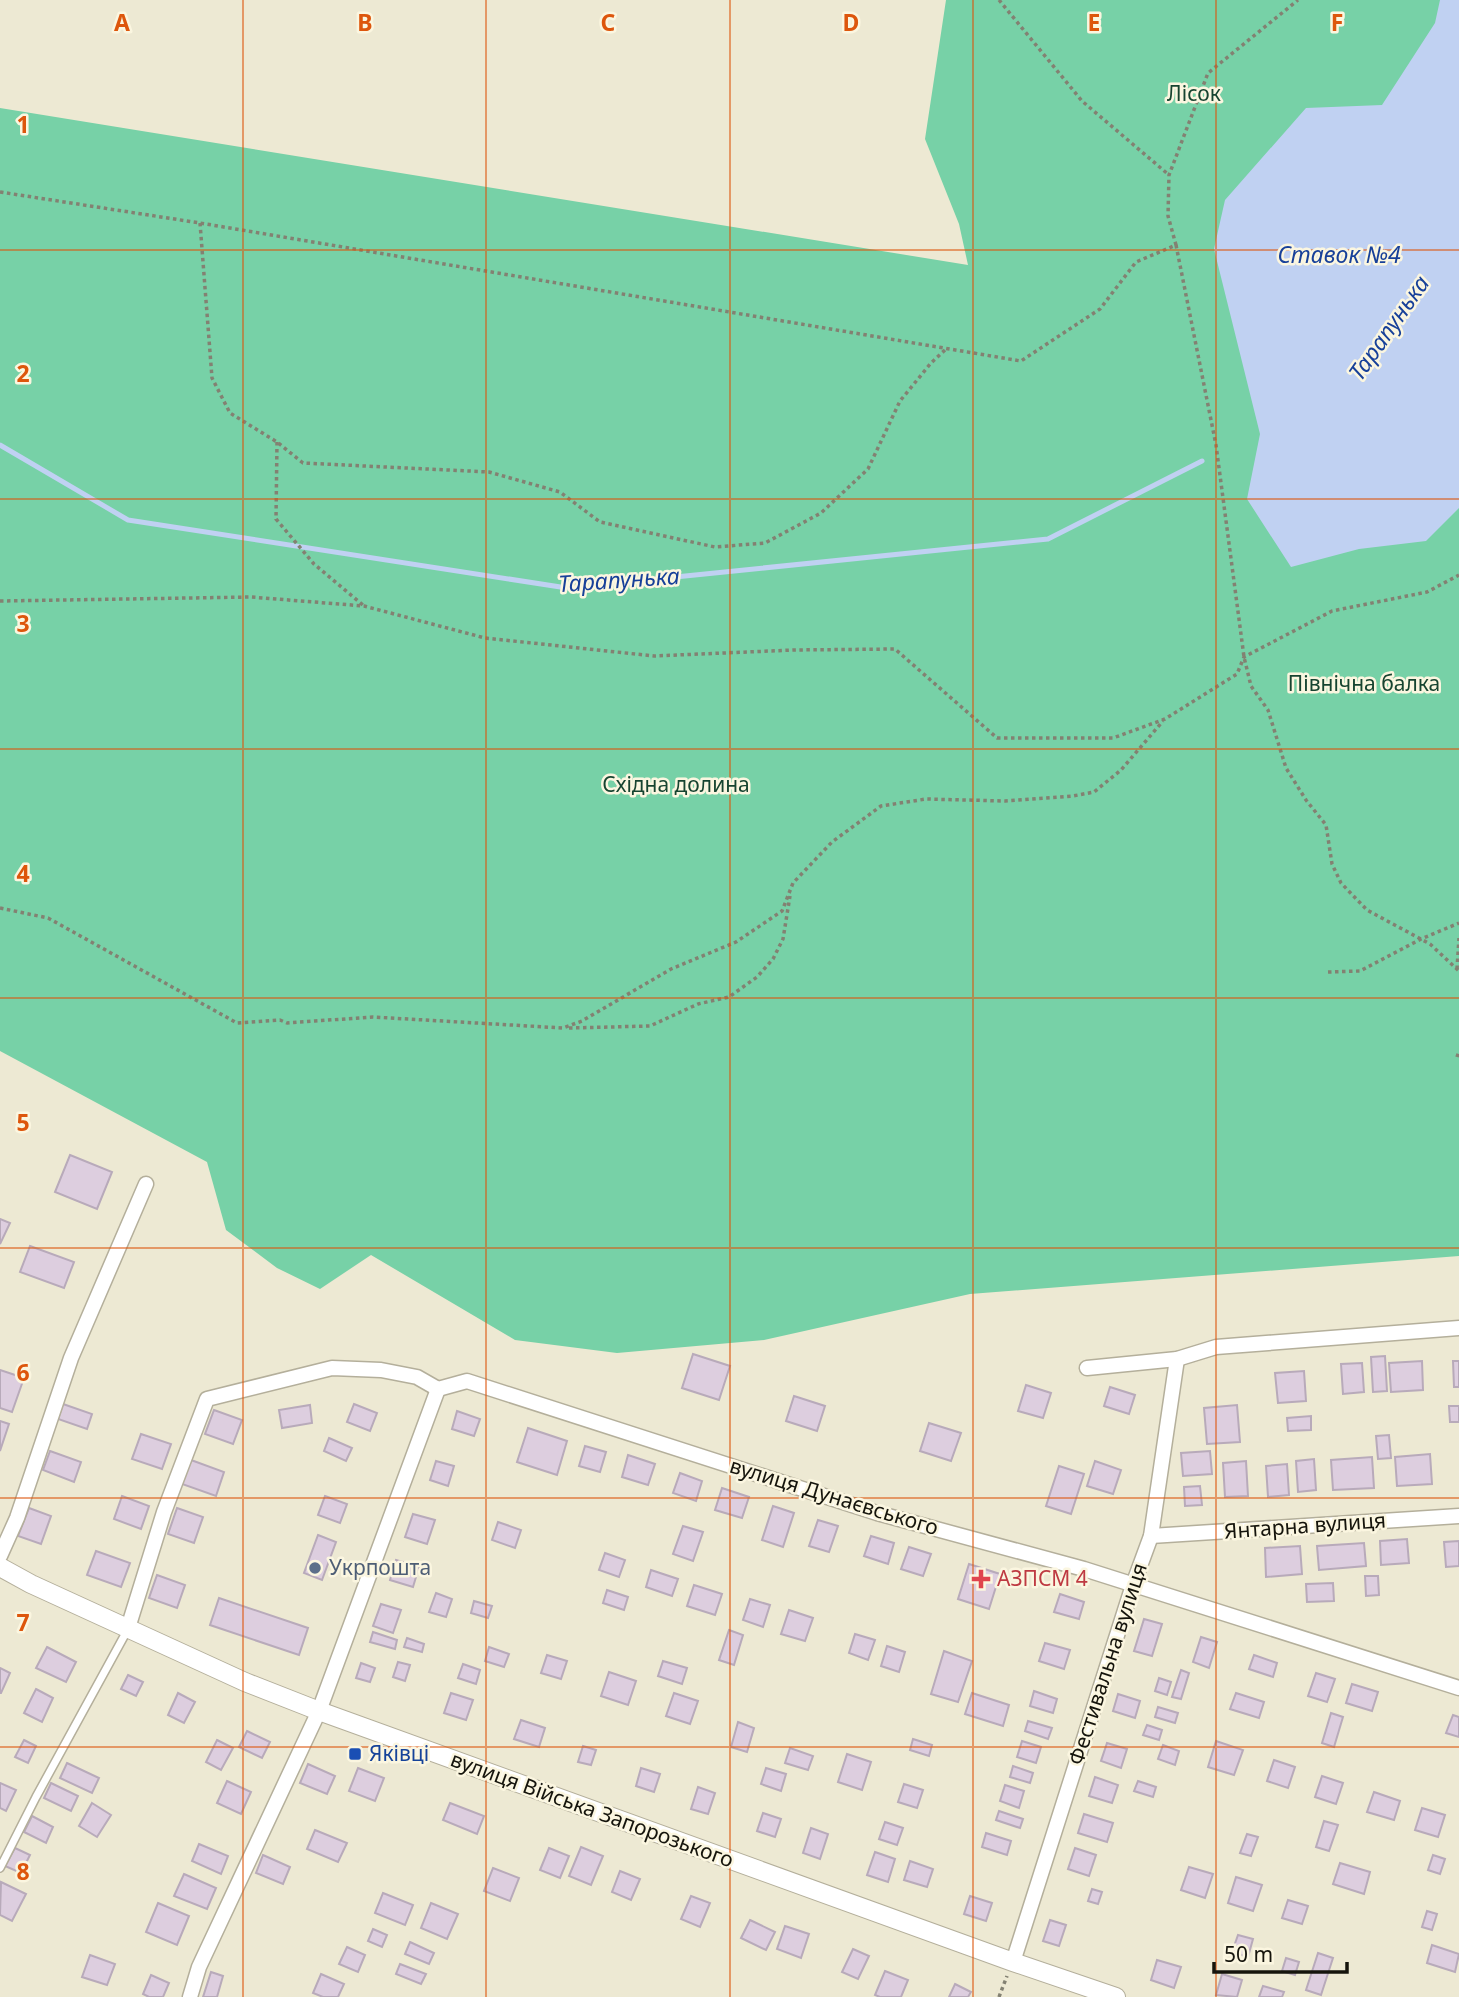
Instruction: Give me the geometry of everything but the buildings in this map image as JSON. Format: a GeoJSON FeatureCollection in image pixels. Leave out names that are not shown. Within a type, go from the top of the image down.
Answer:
{"type":"FeatureCollection","features":[{"type":"Feature","properties":{"kind":"street"},"geometry":{"type":"LineString","coordinates":[[0,1556],[17,1518],[71,1358],[146,1184]]}},
{"type":"Feature","properties":{"kind":"street"},"geometry":{"type":"LineString","coordinates":[[1087,1368],[1177,1359],[1216,1347],[1459,1328]]}},
{"type":"Feature","properties":{"kind":"street","name":"Фестивальна вулиця"},"geometry":{"type":"LineString","coordinates":[[1013,1962],[1150,1536],[1177,1359]]}},
{"type":"Feature","properties":{"kind":"street"},"geometry":{"type":"LineString","coordinates":[[128,1628],[164,1512],[207,1399],[332,1368],[393,1372],[417,1377],[438,1388],[319,1711],[199,1968],[190,1997]]}},
{"type":"Feature","properties":{"kind":"street","name":"вулиця Дунаєвського"},"geometry":{"type":"LineString","coordinates":[[438,1388],[467,1381],[877,1513],[1084,1569],[1459,1688]]}},
{"type":"Feature","properties":{"kind":"street","name":"Янтарна вулиця"},"geometry":{"type":"LineString","coordinates":[[1150,1536],[1459,1517]]}},
{"type":"Feature","properties":{"kind":"street","name":"вулиця Війська Запорозького"},"geometry":{"type":"LineString","coordinates":[[0,1567],[31,1584],[245,1682],[319,1711],[1116,1997]]}},
{"type":"Feature","properties":{"kind":"lane"},"geometry":{"type":"LineString","coordinates":[[0,1868],[128,1628]]}},
{"type":"Feature","properties":{"kind":"path"},"geometry":{"type":"LineString","coordinates":[[999,0],[1082,101],[1169,175]]}},
{"type":"Feature","properties":{"kind":"path"},"geometry":{"type":"LineString","coordinates":[[1298,0],[1208,73],[1169,175],[1168,216],[1216,445],[1244,657],[1251,686],[1268,710],[1286,768],[1326,825],[1332,864],[1341,883],[1367,910],[1430,944],[1458,970]]}},
{"type":"Feature","properties":{"kind":"path"},"geometry":{"type":"LineString","coordinates":[[0,192],[1021,361],[1100,309],[1136,262],[1176,244]]}},
{"type":"Feature","properties":{"kind":"path"},"geometry":{"type":"LineString","coordinates":[[200,223],[212,378],[230,413],[277,442],[303,463],[489,472],[559,492],[600,522],[715,547],[765,543],[821,513],[868,469],[900,401],[946,349]]}},
{"type":"Feature","properties":{"kind":"path"},"geometry":{"type":"LineString","coordinates":[[277,442],[276,519],[314,564],[364,606]]}},
{"type":"Feature","properties":{"kind":"path"},"geometry":{"type":"LineString","coordinates":[[0,601],[251,597],[364,606],[485,638],[654,656],[895,649],[997,738],[1113,738],[1165,719],[1237,674],[1244,657],[1332,611],[1427,592],[1459,575]]}},
{"type":"Feature","properties":{"kind":"path"},"geometry":{"type":"LineString","coordinates":[[563,1028],[582,1021],[671,969],[736,942],[782,911],[793,883],[832,842],[881,806],[926,799],[1005,801],[1094,792],[1122,770],[1165,719]]}},
{"type":"Feature","properties":{"kind":"path"},"geometry":{"type":"LineString","coordinates":[[0,908],[48,918],[237,1023],[280,1020],[287,1023],[373,1017],[563,1028],[650,1026],[698,1004],[729,997],[757,978],[773,959],[783,939],[791,888]]}},
{"type":"Feature","properties":{"kind":"path"},"geometry":{"type":"LineString","coordinates":[[1328,972],[1360,971],[1421,939],[1459,923]]}},
{"type":"Feature","properties":{"kind":"path"},"geometry":{"type":"LineString","coordinates":[[1458,970],[1459,937]]}},
{"type":"Feature","properties":{"kind":"path"},"geometry":{"type":"LineString","coordinates":[[1457,1057],[1459,1051]]}},
{"type":"Feature","properties":{"kind":"green space","name":"Східна долина"},"geometry":{"type":"Polygon","coordinates":[[[946,0],[1459,0],[1459,1256],[970,1294],[764,1340],[617,1353],[515,1340],[371,1255],[320,1289],[277,1268],[226,1230],[207,1162],[0,1051],[0,108],[968,265],[959,224],[925,139],[946,0]]]}},
{"type":"Feature","properties":{"kind":"water","name":"Ставок №4"},"geometry":{"type":"Polygon","coordinates":[[[1440,0],[1459,0],[1459,508],[1426,541],[1359,549],[1291,567],[1247,499],[1260,434],[1214,249],[1225,200],[1306,108],[1382,105],[1435,23],[1440,0]]]}},
{"type":"Feature","properties":{"kind":"waterway","name":"Тарапунька"},"geometry":{"type":"LineString","coordinates":[[0,445],[128,520],[567,588],[1048,539],[1202,461]]}},
{"type":"Feature","properties":{"kind":"place","name":"Укрпошта"},"geometry":{"type":"Point","coordinates":[315,1568]}},
{"type":"Feature","properties":{"kind":"place","name":"АЗПСМ 4"},"geometry":{"type":"Point","coordinates":[981,1579]}},
{"type":"Feature","properties":{"kind":"place","name":"Яківці"},"geometry":{"type":"Point","coordinates":[355,1754]}},
{"type":"Feature","properties":{"kind":"park label","name":"Лісок"},"geometry":{"type":"Point","coordinates":[1194,94]}},
{"type":"Feature","properties":{"kind":"park label","name":"Північна балка"},"geometry":{"type":"Point","coordinates":[1364,684]}}]}
